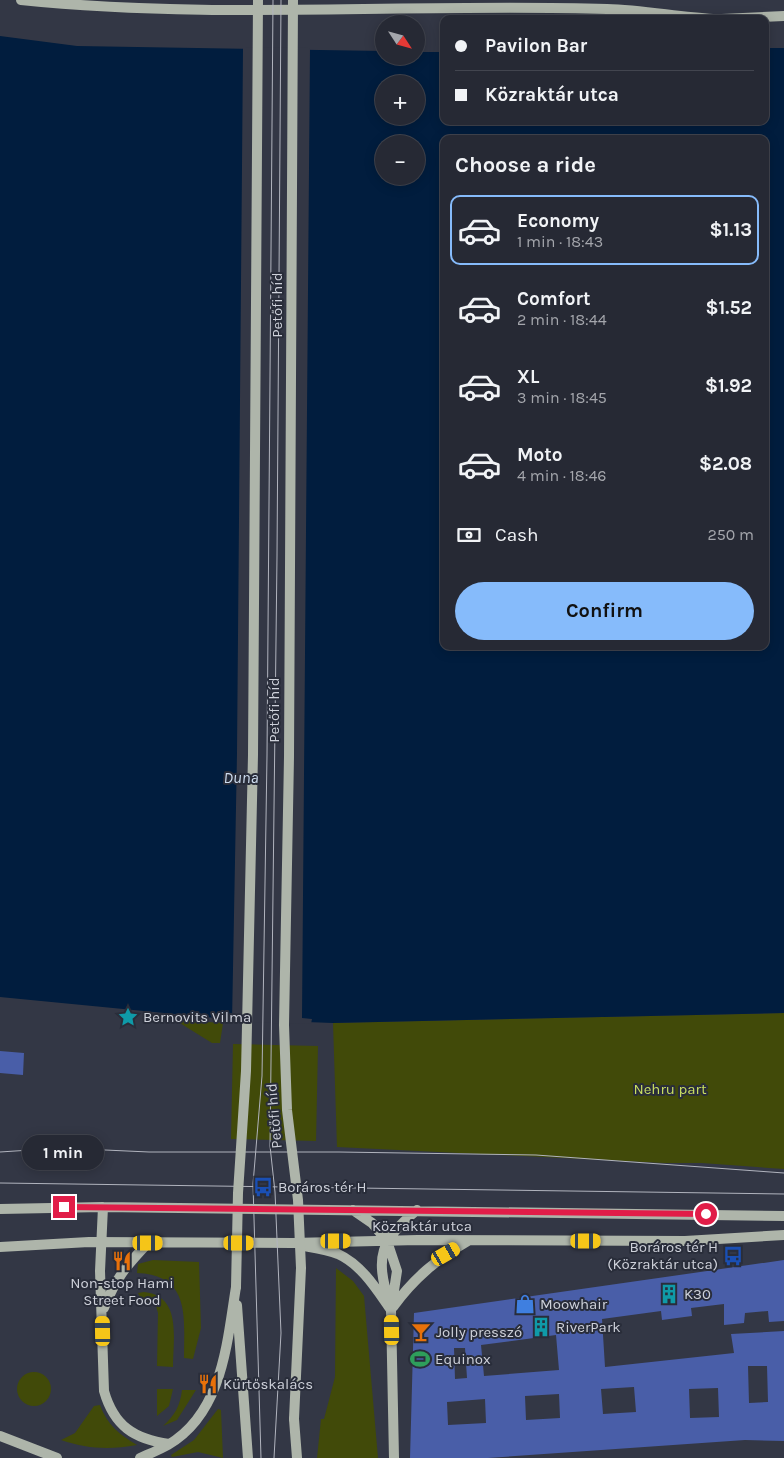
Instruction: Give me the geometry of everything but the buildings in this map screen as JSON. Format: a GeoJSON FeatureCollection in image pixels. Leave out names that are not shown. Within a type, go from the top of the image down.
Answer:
{"type":"FeatureCollection","features":[{"type":"Feature","properties":{"kind":"main road"},"geometry":{"type":"LineString","coordinates":[[21,0],[158,8],[608,9],[671,15]]}},
{"type":"Feature","properties":{"kind":"main road","name":"Petőfi híd"},"geometry":{"type":"LineString","coordinates":[[236,1286],[238,1193],[246,1071],[253,756],[258,0]]}},
{"type":"Feature","properties":{"kind":"main road","name":"Petőfi híd"},"geometry":{"type":"LineString","coordinates":[[293,0],[289,747],[284,1025],[287,1110],[298,1200],[301,1268],[294,1418],[295,1458]]}},
{"type":"Feature","properties":{"kind":"main road"},"geometry":{"type":"LineString","coordinates":[[769,17],[784,16]]}},
{"type":"Feature","properties":{"kind":"main road"},"geometry":{"type":"LineString","coordinates":[[103,1207],[100,1271],[103,1311],[104,1391],[109,1407],[130,1432],[147,1441],[169,1444]]}},
{"type":"Feature","properties":{"kind":"main road","name":"Közraktár utca"},"geometry":{"type":"LineString","coordinates":[[0,1209],[103,1207],[784,1216]]}},
{"type":"Feature","properties":{"kind":"main road"},"geometry":{"type":"LineString","coordinates":[[353,1210],[372,1223],[388,1241],[397,1271],[391,1310],[394,1458]]}},
{"type":"Feature","properties":{"kind":"main road"},"geometry":{"type":"LineString","coordinates":[[391,1310],[381,1276],[380,1263],[388,1241],[398,1226],[418,1210]]}},
{"type":"Feature","properties":{"kind":"main road","name":"Közraktár utca"},"geometry":{"type":"LineString","coordinates":[[0,1247],[101,1242],[685,1241],[784,1235]]}},
{"type":"Feature","properties":{"kind":"main road"},"geometry":{"type":"LineString","coordinates":[[391,1310],[408,1286],[425,1270],[469,1240]]}},
{"type":"Feature","properties":{"kind":"main road"},"geometry":{"type":"LineString","coordinates":[[103,1311],[114,1284],[124,1268],[148,1243]]}},
{"type":"Feature","properties":{"kind":"main road"},"geometry":{"type":"LineString","coordinates":[[293,1243],[338,1254],[352,1263],[366,1275],[391,1310]]}},
{"type":"Feature","properties":{"kind":"main road"},"geometry":{"type":"LineString","coordinates":[[140,1458],[169,1444],[184,1431],[206,1403],[224,1362],[236,1286]]}},
{"type":"Feature","properties":{"kind":"main road"},"geometry":{"type":"LineString","coordinates":[[236,1286],[248,1458]]}},
{"type":"Feature","properties":{"kind":"main road"},"geometry":{"type":"LineString","coordinates":[[0,1436],[57,1458]]}},
{"type":"Feature","properties":{"kind":"green space","name":"Nehru part"},"geometry":{"type":"Polygon","coordinates":[[[784,1013],[784,1169],[702,1163],[665,1163],[337,1147],[333,1023],[784,1013]]]}},
{"type":"Feature","properties":{"kind":"green space"},"geometry":{"type":"Polygon","coordinates":[[[175,1020],[223,1023],[220,1043],[212,1043],[175,1020]]]}},
{"type":"Feature","properties":{"kind":"green space"},"geometry":{"type":"Polygon","coordinates":[[[233,1044],[318,1046],[316,1141],[231,1139],[233,1044]]]}},
{"type":"Feature","properties":{"kind":"green space"},"geometry":{"type":"Polygon","coordinates":[[[153,1260],[199,1262],[201,1328],[193,1359],[184,1358],[183,1314],[181,1301],[176,1290],[167,1282],[155,1276],[137,1273],[138,1264],[153,1260]]]}},
{"type":"Feature","properties":{"kind":"green space"},"geometry":{"type":"Polygon","coordinates":[[[336,1268],[353,1281],[364,1296],[378,1458],[317,1458],[321,1419],[324,1419],[335,1377],[336,1268]]]}},
{"type":"Feature","properties":{"kind":"green space"},"geometry":{"type":"Polygon","coordinates":[[[144,1292],[156,1295],[165,1301],[170,1310],[174,1332],[173,1367],[157,1366],[158,1313],[156,1306],[142,1301],[138,1293],[144,1292]]]}},
{"type":"Feature","properties":{"kind":"green space"},"geometry":{"type":"Polygon","coordinates":[[[34,1372],[46,1377],[51,1389],[46,1401],[34,1406],[22,1401],[17,1389],[22,1377],[34,1372]]]}},
{"type":"Feature","properties":{"kind":"green space"},"geometry":{"type":"Polygon","coordinates":[[[157,1389],[173,1389],[169,1406],[157,1416],[157,1389]]]}},
{"type":"Feature","properties":{"kind":"green space"},"geometry":{"type":"Polygon","coordinates":[[[182,1390],[196,1390],[177,1420],[163,1426],[176,1410],[182,1390]]]}},
{"type":"Feature","properties":{"kind":"green space"},"geometry":{"type":"Polygon","coordinates":[[[100,1405],[110,1424],[137,1445],[99,1448],[61,1440],[75,1433],[94,1406],[100,1405]]]}},
{"type":"Feature","properties":{"kind":"green space"},"geometry":{"type":"Polygon","coordinates":[[[218,1409],[221,1410],[223,1458],[198,1452],[172,1457],[171,1455],[194,1440],[218,1409]]]}},
{"type":"Feature","properties":{"kind":"water","name":"Duna"},"geometry":{"type":"Polygon","coordinates":[[[0,36],[77,46],[375,51],[375,65],[425,65],[425,52],[440,52],[440,125],[769,125],[769,48],[784,48],[784,1013],[333,1023],[226,1019],[0,997],[0,36]]]}},
{"type":"Feature","properties":{"kind":"pier"},"geometry":{"type":"Polygon","coordinates":[[[243,47],[310,48],[302,1018],[312,1019],[311,1024],[232,1022],[237,753],[243,47]]]}},
{"type":"Feature","properties":{"kind":"tram line"},"geometry":{"type":"LineString","coordinates":[[261,1458],[253,1184],[262,1076],[267,755],[273,0]]}},
{"type":"Feature","properties":{"kind":"tram line"},"geometry":{"type":"LineString","coordinates":[[274,1458],[281,1333],[275,1192],[270,1146],[281,0]]}},
{"type":"Feature","properties":{"kind":"tram line"},"geometry":{"type":"LineString","coordinates":[[0,1152],[61,1148],[149,1152],[536,1155],[784,1173]]}},
{"type":"Feature","properties":{"kind":"tram line"},"geometry":{"type":"LineString","coordinates":[[0,1183],[784,1194]]}},
{"type":"Feature","properties":{"kind":"place","name":"Bernovits Vilma"},"geometry":{"type":"Point","coordinates":[128,1017]}},
{"type":"Feature","properties":{"kind":"place","name":"Boráros tér H"},"geometry":{"type":"Point","coordinates":[263,1187]}},
{"type":"Feature","properties":{"kind":"place","name":"Boráros tér H (Közraktár utca)"},"geometry":{"type":"Point","coordinates":[733,1256]}},
{"type":"Feature","properties":{"kind":"place","name":"Non-stop Hami Street Food"},"geometry":{"type":"Point","coordinates":[122,1261]}},
{"type":"Feature","properties":{"kind":"place","name":"K30"},"geometry":{"type":"Point","coordinates":[669,1294]}},
{"type":"Feature","properties":{"kind":"place","name":"Moowhair"},"geometry":{"type":"Point","coordinates":[525,1304]}},
{"type":"Feature","properties":{"kind":"place","name":"RiverPark"},"geometry":{"type":"Point","coordinates":[541,1327]}},
{"type":"Feature","properties":{"kind":"place","name":"Jolly presszó"},"geometry":{"type":"Point","coordinates":[421,1332]}},
{"type":"Feature","properties":{"kind":"place","name":"Equinox"},"geometry":{"type":"Point","coordinates":[420,1359]}},
{"type":"Feature","properties":{"kind":"place","name":"Kürtőskalács"},"geometry":{"type":"Point","coordinates":[208,1384]}},
{"type":"Feature","properties":{"kind":"route"},"geometry":{"type":"LineString","coordinates":[[64,1207],[706,1214]]}}]}
